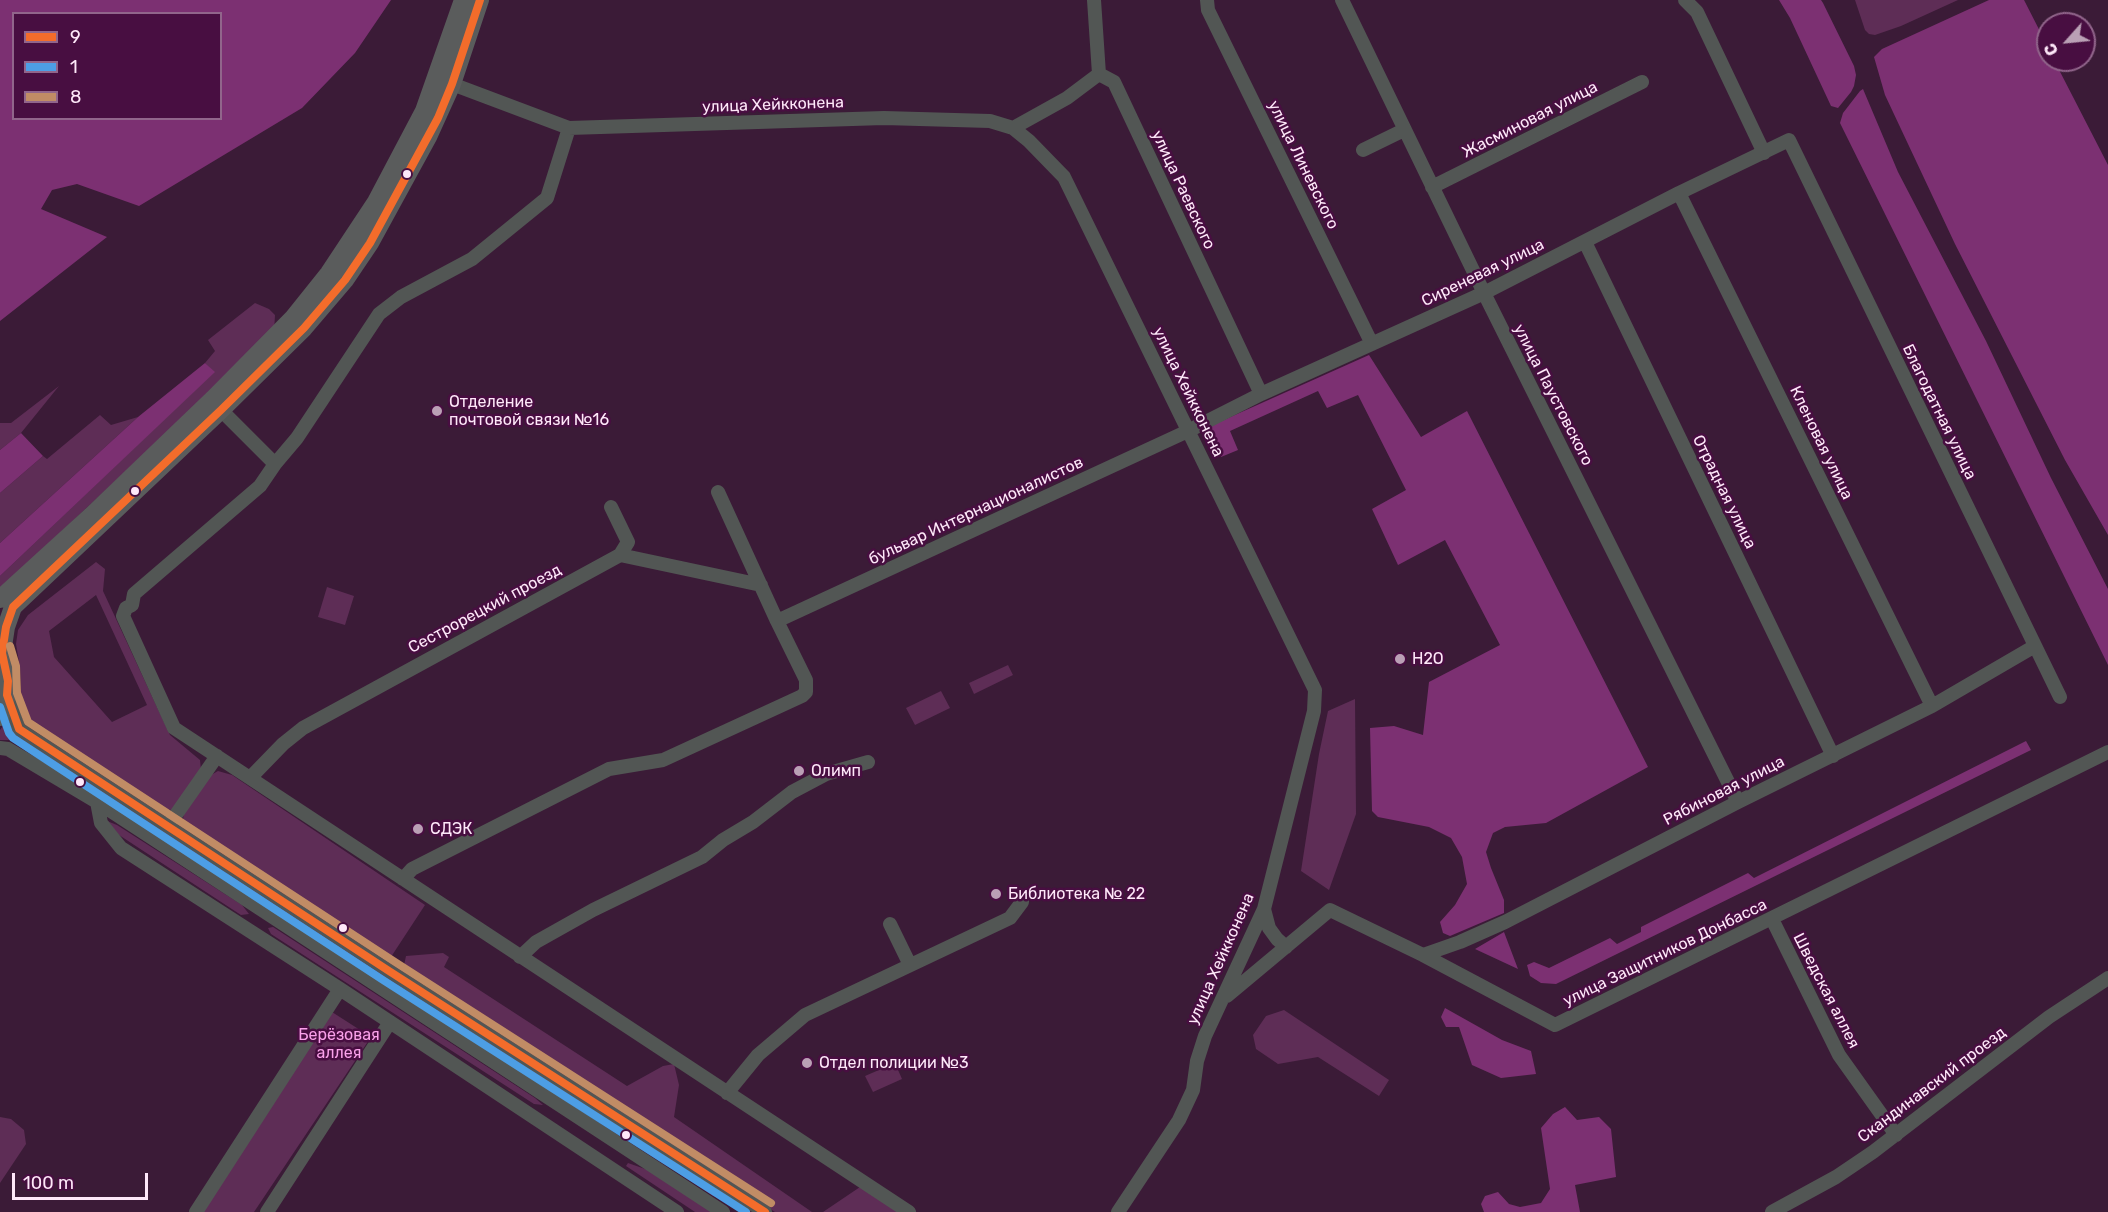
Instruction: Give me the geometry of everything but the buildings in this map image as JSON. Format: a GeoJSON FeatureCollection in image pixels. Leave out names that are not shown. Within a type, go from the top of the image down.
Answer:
{"type":"FeatureCollection","features":[{"type":"Feature","properties":{"kind":"main road"},"geometry":{"type":"LineString","coordinates":[[0,717],[7,695],[7,674],[1,651],[13,607],[221,410],[299,323],[376,202],[424,111],[463,0]]}},
{"type":"Feature","properties":{"kind":"main road"},"geometry":{"type":"LineString","coordinates":[[0,599],[213,399],[345,280],[370,243],[428,137],[452,84],[480,0]]}},
{"type":"Feature","properties":{"kind":"street"},"geometry":{"type":"LineString","coordinates":[[1013,128],[1067,98],[1099,74],[1094,0]]}},
{"type":"Feature","properties":{"kind":"street","name":"улица Линевского"},"geometry":{"type":"LineString","coordinates":[[1207,0],[1208,10],[1372,344]]}},
{"type":"Feature","properties":{"kind":"street","name":"улица Паустовского"},"geometry":{"type":"LineString","coordinates":[[1342,0],[1484,293],[1738,802]]}},
{"type":"Feature","properties":{"kind":"street"},"geometry":{"type":"LineString","coordinates":[[1685,0],[1697,12],[1764,153]]}},
{"type":"Feature","properties":{"kind":"street","name":"улица Раевского"},"geometry":{"type":"LineString","coordinates":[[1099,74],[1114,82],[1261,394]]}},
{"type":"Feature","properties":{"kind":"street","name":"Жасминовая улица"},"geometry":{"type":"LineString","coordinates":[[1432,187],[1642,82]]}},
{"type":"Feature","properties":{"kind":"street","name":"улица Хейкконена"},"geometry":{"type":"LineString","coordinates":[[452,84],[569,128],[884,118],[990,121],[1013,128],[1064,177],[1314,690],[1314,711],[1264,909],[1205,1035],[1197,1061],[1193,1090],[1179,1120],[1118,1212]]}},
{"type":"Feature","properties":{"kind":"street"},"geometry":{"type":"LineString","coordinates":[[569,128],[547,198],[472,259],[401,297],[379,314],[297,438],[260,486],[134,594],[132,605],[123,616],[174,728],[909,1212]]}},
{"type":"Feature","properties":{"kind":"street"},"geometry":{"type":"LineString","coordinates":[[1363,150],[1404,130]]}},
{"type":"Feature","properties":{"kind":"street","name":"Сиреневая улица"},"geometry":{"type":"LineString","coordinates":[[1188,431],[1261,394],[1484,293],[1679,193],[1789,140]]}},
{"type":"Feature","properties":{"kind":"street","name":"Благодатная улица"},"geometry":{"type":"LineString","coordinates":[[1789,140],[2060,697]]}},
{"type":"Feature","properties":{"kind":"street","name":"Кленовая улица"},"geometry":{"type":"LineString","coordinates":[[1679,193],[1932,706]]}},
{"type":"Feature","properties":{"kind":"street","name":"Отрадная улица"},"geometry":{"type":"LineString","coordinates":[[1585,242],[1833,756]]}},
{"type":"Feature","properties":{"kind":"street"},"geometry":{"type":"LineString","coordinates":[[221,410],[275,464]]}},
{"type":"Feature","properties":{"kind":"street","name":"бульвар Интернационалистов"},"geometry":{"type":"LineString","coordinates":[[777,621],[1188,431]]}},
{"type":"Feature","properties":{"kind":"street"},"geometry":{"type":"LineString","coordinates":[[403,879],[412,869],[609,769],[663,760],[802,696],[806,692],[806,680],[718,492]]}},
{"type":"Feature","properties":{"kind":"street"},"geometry":{"type":"LineString","coordinates":[[611,507],[628,542],[620,555],[760,585]]}},
{"type":"Feature","properties":{"kind":"street","name":"Сестрорецкий проезд"},"geometry":{"type":"LineString","coordinates":[[250,778],[283,744],[303,728],[620,555]]}},
{"type":"Feature","properties":{"kind":"street","name":"Рябиновая улица"},"geometry":{"type":"LineString","coordinates":[[1423,955],[1505,922],[1738,802],[1932,706],[2035,646]]}},
{"type":"Feature","properties":{"kind":"street"},"geometry":{"type":"LineString","coordinates":[[7,695],[19,729],[765,1212]]}},
{"type":"Feature","properties":{"kind":"street"},"geometry":{"type":"LineString","coordinates":[[0,748],[8,749],[97,802],[723,1211],[733,1191]]}},
{"type":"Feature","properties":{"kind":"street","name":"улица Защитников Донбасса"},"geometry":{"type":"LineString","coordinates":[[1223,999],[1330,910],[1423,955],[1555,1025],[2108,753]]}},
{"type":"Feature","properties":{"kind":"street"},"geometry":{"type":"LineString","coordinates":[[168,826],[217,756]]}},
{"type":"Feature","properties":{"kind":"street"},"geometry":{"type":"LineString","coordinates":[[520,957],[536,942],[593,910],[702,857],[792,792],[826,774],[868,762]]}},
{"type":"Feature","properties":{"kind":"street"},"geometry":{"type":"LineString","coordinates":[[97,802],[101,823],[121,848],[340,989],[677,1212]]}},
{"type":"Feature","properties":{"kind":"street"},"geometry":{"type":"LineString","coordinates":[[210,876],[220,860]]}},
{"type":"Feature","properties":{"kind":"street"},"geometry":{"type":"LineString","coordinates":[[727,1093],[758,1055],[805,1015],[1010,918],[1022,902]]}},
{"type":"Feature","properties":{"kind":"street"},"geometry":{"type":"LineString","coordinates":[[1264,909],[1269,928],[1286,947]]}},
{"type":"Feature","properties":{"kind":"street"},"geometry":{"type":"LineString","coordinates":[[251,931],[263,912]]}},
{"type":"Feature","properties":{"kind":"street","name":"Шведская аллея"},"geometry":{"type":"LineString","coordinates":[[1772,919],[1839,1055],[1896,1135]]}},
{"type":"Feature","properties":{"kind":"street"},"geometry":{"type":"LineString","coordinates":[[890,924],[910,965]]}},
{"type":"Feature","properties":{"kind":"street","name":"Скандинавский проезд"},"geometry":{"type":"LineString","coordinates":[[1772,1212],[1836,1176],[1896,1135],[2049,1017],[2108,978]]}},
{"type":"Feature","properties":{"kind":"street"},"geometry":{"type":"LineString","coordinates":[[196,1212],[340,989]]}},
{"type":"Feature","properties":{"kind":"street"},"geometry":{"type":"LineString","coordinates":[[267,1212],[390,1022]]}},
{"type":"Feature","properties":{"kind":"street"},"geometry":{"type":"LineString","coordinates":[[540,1122],[552,1100]]}},
{"type":"Feature","properties":{"kind":"green space"},"geometry":{"type":"Polygon","coordinates":[[[1855,0],[1958,0],[1901,26],[1875,35],[1865,30],[1855,0]]]}},
{"type":"Feature","properties":{"kind":"green space"},"geometry":{"type":"Polygon","coordinates":[[[255,303],[269,309],[275,315],[274,332],[0,589],[0,576],[214,372],[205,363],[215,351],[208,340],[255,303]]]}},
{"type":"Feature","properties":{"kind":"green space"},"geometry":{"type":"Polygon","coordinates":[[[59,386],[21,433],[0,450],[0,423],[11,423],[59,386]]]}},
{"type":"Feature","properties":{"kind":"green space"},"geometry":{"type":"Polygon","coordinates":[[[100,415],[111,425],[138,417],[0,543],[0,493],[43,456],[47,459],[100,415]]]}},
{"type":"Feature","properties":{"kind":"green space"},"geometry":{"type":"Polygon","coordinates":[[[96,562],[105,569],[103,591],[170,735],[200,760],[201,770],[172,810],[157,809],[28,725],[22,716],[20,668],[16,644],[18,630],[28,615],[96,562]],[[96,595],[49,631],[54,657],[112,722],[147,705],[96,595]]]}},
{"type":"Feature","properties":{"kind":"green space"},"geometry":{"type":"Polygon","coordinates":[[[327,587],[354,596],[345,625],[318,617],[327,587]]]}},
{"type":"Feature","properties":{"kind":"green space"},"geometry":{"type":"Polygon","coordinates":[[[1008,665],[1013,675],[974,694],[969,683],[1008,665]]]}},
{"type":"Feature","properties":{"kind":"green space"},"geometry":{"type":"Polygon","coordinates":[[[941,691],[950,708],[915,725],[906,708],[941,691]]]}},
{"type":"Feature","properties":{"kind":"green space"},"geometry":{"type":"Polygon","coordinates":[[[1355,699],[1356,814],[1329,890],[1301,871],[1328,711],[1355,699]]]}},
{"type":"Feature","properties":{"kind":"green space"},"geometry":{"type":"Polygon","coordinates":[[[7,720],[20,737],[206,859],[201,862],[16,740],[0,740],[0,730],[7,720]]]}},
{"type":"Feature","properties":{"kind":"green space"},"geometry":{"type":"Polygon","coordinates":[[[218,771],[232,775],[425,905],[389,960],[321,911],[298,901],[182,825],[184,813],[211,775],[218,771]]]}},
{"type":"Feature","properties":{"kind":"green space"},"geometry":{"type":"Polygon","coordinates":[[[107,821],[117,825],[242,905],[249,914],[241,915],[119,835],[107,821]]]}},
{"type":"Feature","properties":{"kind":"green space"},"geometry":{"type":"Polygon","coordinates":[[[227,873],[411,994],[579,1100],[714,1190],[720,1198],[713,1196],[577,1105],[408,998],[226,878],[227,873]]]}},
{"type":"Feature","properties":{"kind":"green space"},"geometry":{"type":"Polygon","coordinates":[[[273,927],[543,1105],[534,1104],[271,934],[268,928],[273,927]]]}},
{"type":"Feature","properties":{"kind":"green space"},"geometry":{"type":"Polygon","coordinates":[[[443,953],[449,957],[444,967],[627,1086],[663,1066],[674,1064],[679,1085],[674,1117],[812,1212],[775,1212],[403,970],[406,956],[443,953]]]}},
{"type":"Feature","properties":{"kind":"green space"},"geometry":{"type":"Polygon","coordinates":[[[1284,1010],[1389,1080],[1379,1096],[1318,1057],[1278,1064],[1256,1049],[1253,1035],[1266,1016],[1284,1010]]]}},
{"type":"Feature","properties":{"kind":"green space","name":"Берёзовая аллея"},"geometry":{"type":"Polygon","coordinates":[[[332,1012],[371,1037],[254,1212],[202,1212],[332,1012]]]}},
{"type":"Feature","properties":{"kind":"green space"},"geometry":{"type":"Polygon","coordinates":[[[895,1063],[902,1079],[873,1092],[865,1076],[895,1063]]]}},
{"type":"Feature","properties":{"kind":"green space"},"geometry":{"type":"Polygon","coordinates":[[[0,1117],[11,1119],[24,1130],[26,1144],[0,1183],[0,1117]]]}},
{"type":"Feature","properties":{"kind":"green space"},"geometry":{"type":"Polygon","coordinates":[[[628,1163],[648,1170],[713,1212],[695,1212],[626,1166],[628,1163]]]}},
{"type":"Feature","properties":{"kind":"green space"},"geometry":{"type":"Polygon","coordinates":[[[860,1187],[899,1212],[823,1212],[860,1187]]]}},
{"type":"Feature","properties":{"kind":"shaded area"},"geometry":{"type":"Polygon","coordinates":[[[0,0],[391,0],[355,53],[302,108],[139,206],[77,184],[52,190],[41,209],[107,237],[0,321],[0,0]]]}},
{"type":"Feature","properties":{"kind":"shaded area"},"geometry":{"type":"Polygon","coordinates":[[[1779,0],[1821,0],[1823,3],[1854,66],[1856,75],[1851,92],[1838,108],[1831,106],[1790,18],[1779,0]]]}},
{"type":"Feature","properties":{"kind":"shaded area"},"geometry":{"type":"Polygon","coordinates":[[[1989,0],[2024,0],[2036,24],[2036,72],[2060,72],[2108,165],[2108,535],[2065,460],[1955,244],[1885,95],[1874,57],[1882,49],[1989,0]]]}},
{"type":"Feature","properties":{"kind":"shaded area"},"geometry":{"type":"Polygon","coordinates":[[[1863,89],[1898,172],[1986,341],[2051,478],[2108,589],[2108,665],[1840,123],[1843,113],[1863,89]]]}},
{"type":"Feature","properties":{"kind":"shaded area"},"geometry":{"type":"Polygon","coordinates":[[[1369,355],[1421,437],[1467,411],[1648,767],[1546,823],[1505,827],[1493,833],[1486,852],[1504,900],[1504,913],[1450,936],[1443,933],[1440,922],[1455,905],[1467,884],[1462,857],[1451,838],[1429,827],[1378,817],[1372,811],[1370,728],[1394,726],[1423,735],[1429,682],[1500,645],[1445,540],[1398,565],[1372,509],[1406,490],[1358,395],[1327,408],[1318,391],[1230,431],[1238,450],[1221,457],[1208,427],[1369,355]]]}},
{"type":"Feature","properties":{"kind":"shaded area"},"geometry":{"type":"Polygon","coordinates":[[[205,363],[215,372],[0,576],[0,543],[138,417],[205,363]]]}},
{"type":"Feature","properties":{"kind":"shaded area"},"geometry":{"type":"Polygon","coordinates":[[[21,433],[43,456],[0,493],[0,450],[21,433]]]}},
{"type":"Feature","properties":{"kind":"shaded area"},"geometry":{"type":"Polygon","coordinates":[[[2026,741],[2031,750],[1556,984],[1541,983],[1530,976],[1527,965],[1534,962],[1549,968],[1610,938],[1617,944],[1641,932],[1641,927],[1748,873],[1754,878],[2026,741]]]}},
{"type":"Feature","properties":{"kind":"shaded area"},"geometry":{"type":"Polygon","coordinates":[[[1504,932],[1518,969],[1475,949],[1504,932]]]}},
{"type":"Feature","properties":{"kind":"shaded area"},"geometry":{"type":"Polygon","coordinates":[[[1445,1008],[1502,1040],[1531,1051],[1536,1074],[1501,1078],[1472,1065],[1459,1027],[1446,1027],[1441,1017],[1445,1008]]]}},
{"type":"Feature","properties":{"kind":"shaded area"},"geometry":{"type":"Polygon","coordinates":[[[1565,1107],[1577,1120],[1599,1117],[1611,1129],[1616,1177],[1575,1185],[1580,1212],[1484,1212],[1481,1204],[1485,1196],[1498,1192],[1509,1204],[1520,1207],[1541,1203],[1550,1189],[1541,1128],[1553,1114],[1565,1107]]]}},
{"type":"Feature","properties":{"kind":"transit line","name":"9"},"geometry":{"type":"LineString","coordinates":[[480,0],[438,118],[370,243],[345,280],[304,328],[221,410],[13,607],[6,627],[2,653],[8,681],[7,695],[19,729],[389,971],[765,1212]]}},
{"type":"Feature","properties":{"kind":"transit line","name":"8"},"geometry":{"type":"LineString","coordinates":[[10,646],[16,666],[17,693],[28,722],[395,962],[771,1203]]}},
{"type":"Feature","properties":{"kind":"transit line","name":"1"},"geometry":{"type":"LineString","coordinates":[[0,707],[13,738],[383,980],[746,1212]]}},
{"type":"Feature","properties":{"kind":"place","name":"Отделение почтовой связи №16"},"geometry":{"type":"Point","coordinates":[437,411]}},
{"type":"Feature","properties":{"kind":"place","name":"H2O"},"geometry":{"type":"Point","coordinates":[1400,659]}},
{"type":"Feature","properties":{"kind":"place","name":"Олимп"},"geometry":{"type":"Point","coordinates":[799,771]}},
{"type":"Feature","properties":{"kind":"place","name":"СДЭК"},"geometry":{"type":"Point","coordinates":[418,829]}},
{"type":"Feature","properties":{"kind":"place","name":"Библиотека № 22"},"geometry":{"type":"Point","coordinates":[996,894]}},
{"type":"Feature","properties":{"kind":"place","name":"Отдел полиции №3"},"geometry":{"type":"Point","coordinates":[807,1063]}}]}
